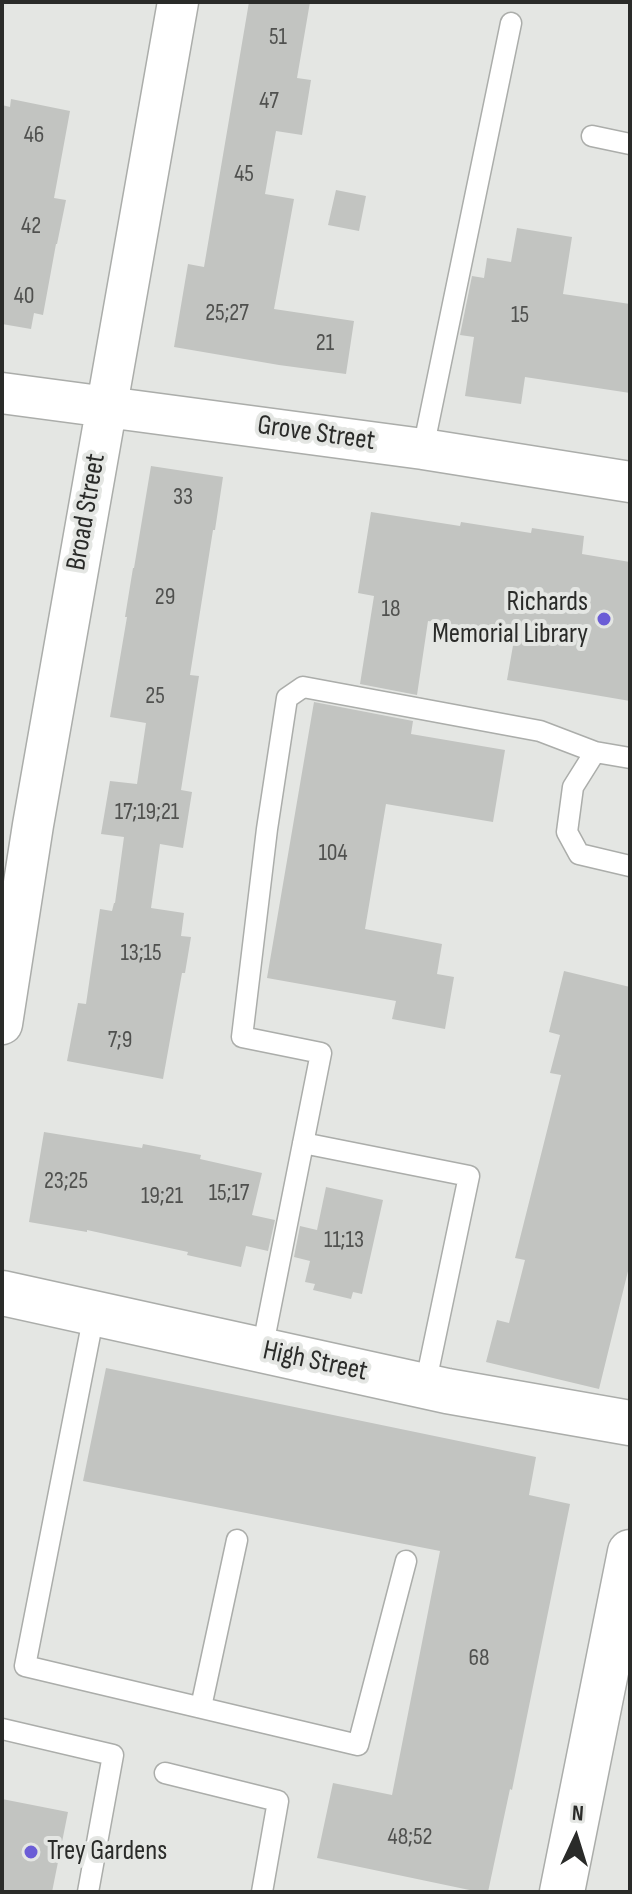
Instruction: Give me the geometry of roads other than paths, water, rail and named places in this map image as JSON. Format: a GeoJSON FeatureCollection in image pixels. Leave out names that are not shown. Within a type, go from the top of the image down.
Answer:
{"type":"FeatureCollection","features":[{"type":"Feature","properties":{"kind":"street","name":"Broad Street"},"geometry":{"type":"LineString","coordinates":[[2,1024],[36,809],[178,2]]}},
{"type":"Feature","properties":{"kind":"street","name":"Grove Street"},"geometry":{"type":"LineString","coordinates":[[2,393],[423,449],[630,482]]}},
{"type":"Feature","properties":{"kind":"street","name":"High Street"},"geometry":{"type":"LineString","coordinates":[[2,1293],[425,1386],[630,1423]]}},
{"type":"Feature","properties":{"kind":"street"},"geometry":{"type":"LineString","coordinates":[[562,1892],[630,1552]]}},
{"type":"Feature","properties":{"kind":"lane"},"geometry":{"type":"LineString","coordinates":[[423,449],[511,23]]}},
{"type":"Feature","properties":{"kind":"lane"},"geometry":{"type":"LineString","coordinates":[[592,136],[630,144]]}},
{"type":"Feature","properties":{"kind":"lane"},"geometry":{"type":"LineString","coordinates":[[262,1350],[321,1053],[242,1037],[267,829],[287,698],[303,687],[540,731],[595,752],[630,758]]}},
{"type":"Feature","properties":{"kind":"lane"},"geometry":{"type":"LineString","coordinates":[[595,752],[573,787],[567,832],[579,854],[630,866]]}},
{"type":"Feature","properties":{"kind":"lane"},"geometry":{"type":"LineString","coordinates":[[303,1143],[469,1176],[425,1386]]}},
{"type":"Feature","properties":{"kind":"lane"},"geometry":{"type":"LineString","coordinates":[[94,1314],[25,1666],[358,1745],[406,1561]]}},
{"type":"Feature","properties":{"kind":"lane"},"geometry":{"type":"LineString","coordinates":[[201,1707],[237,1540]]}},
{"type":"Feature","properties":{"kind":"lane"},"geometry":{"type":"LineString","coordinates":[[2,1729],[113,1755],[88,1892]]}},
{"type":"Feature","properties":{"kind":"lane"},"geometry":{"type":"LineString","coordinates":[[165,1773],[278,1801],[262,1892]]}},
{"type":"Feature","properties":{"kind":"place","name":"Richards Memorial Library"},"geometry":{"type":"Point","coordinates":[604,619]}},
{"type":"Feature","properties":{"kind":"place","name":"Trey Gardens"},"geometry":{"type":"Point","coordinates":[31,1852]}}]}
